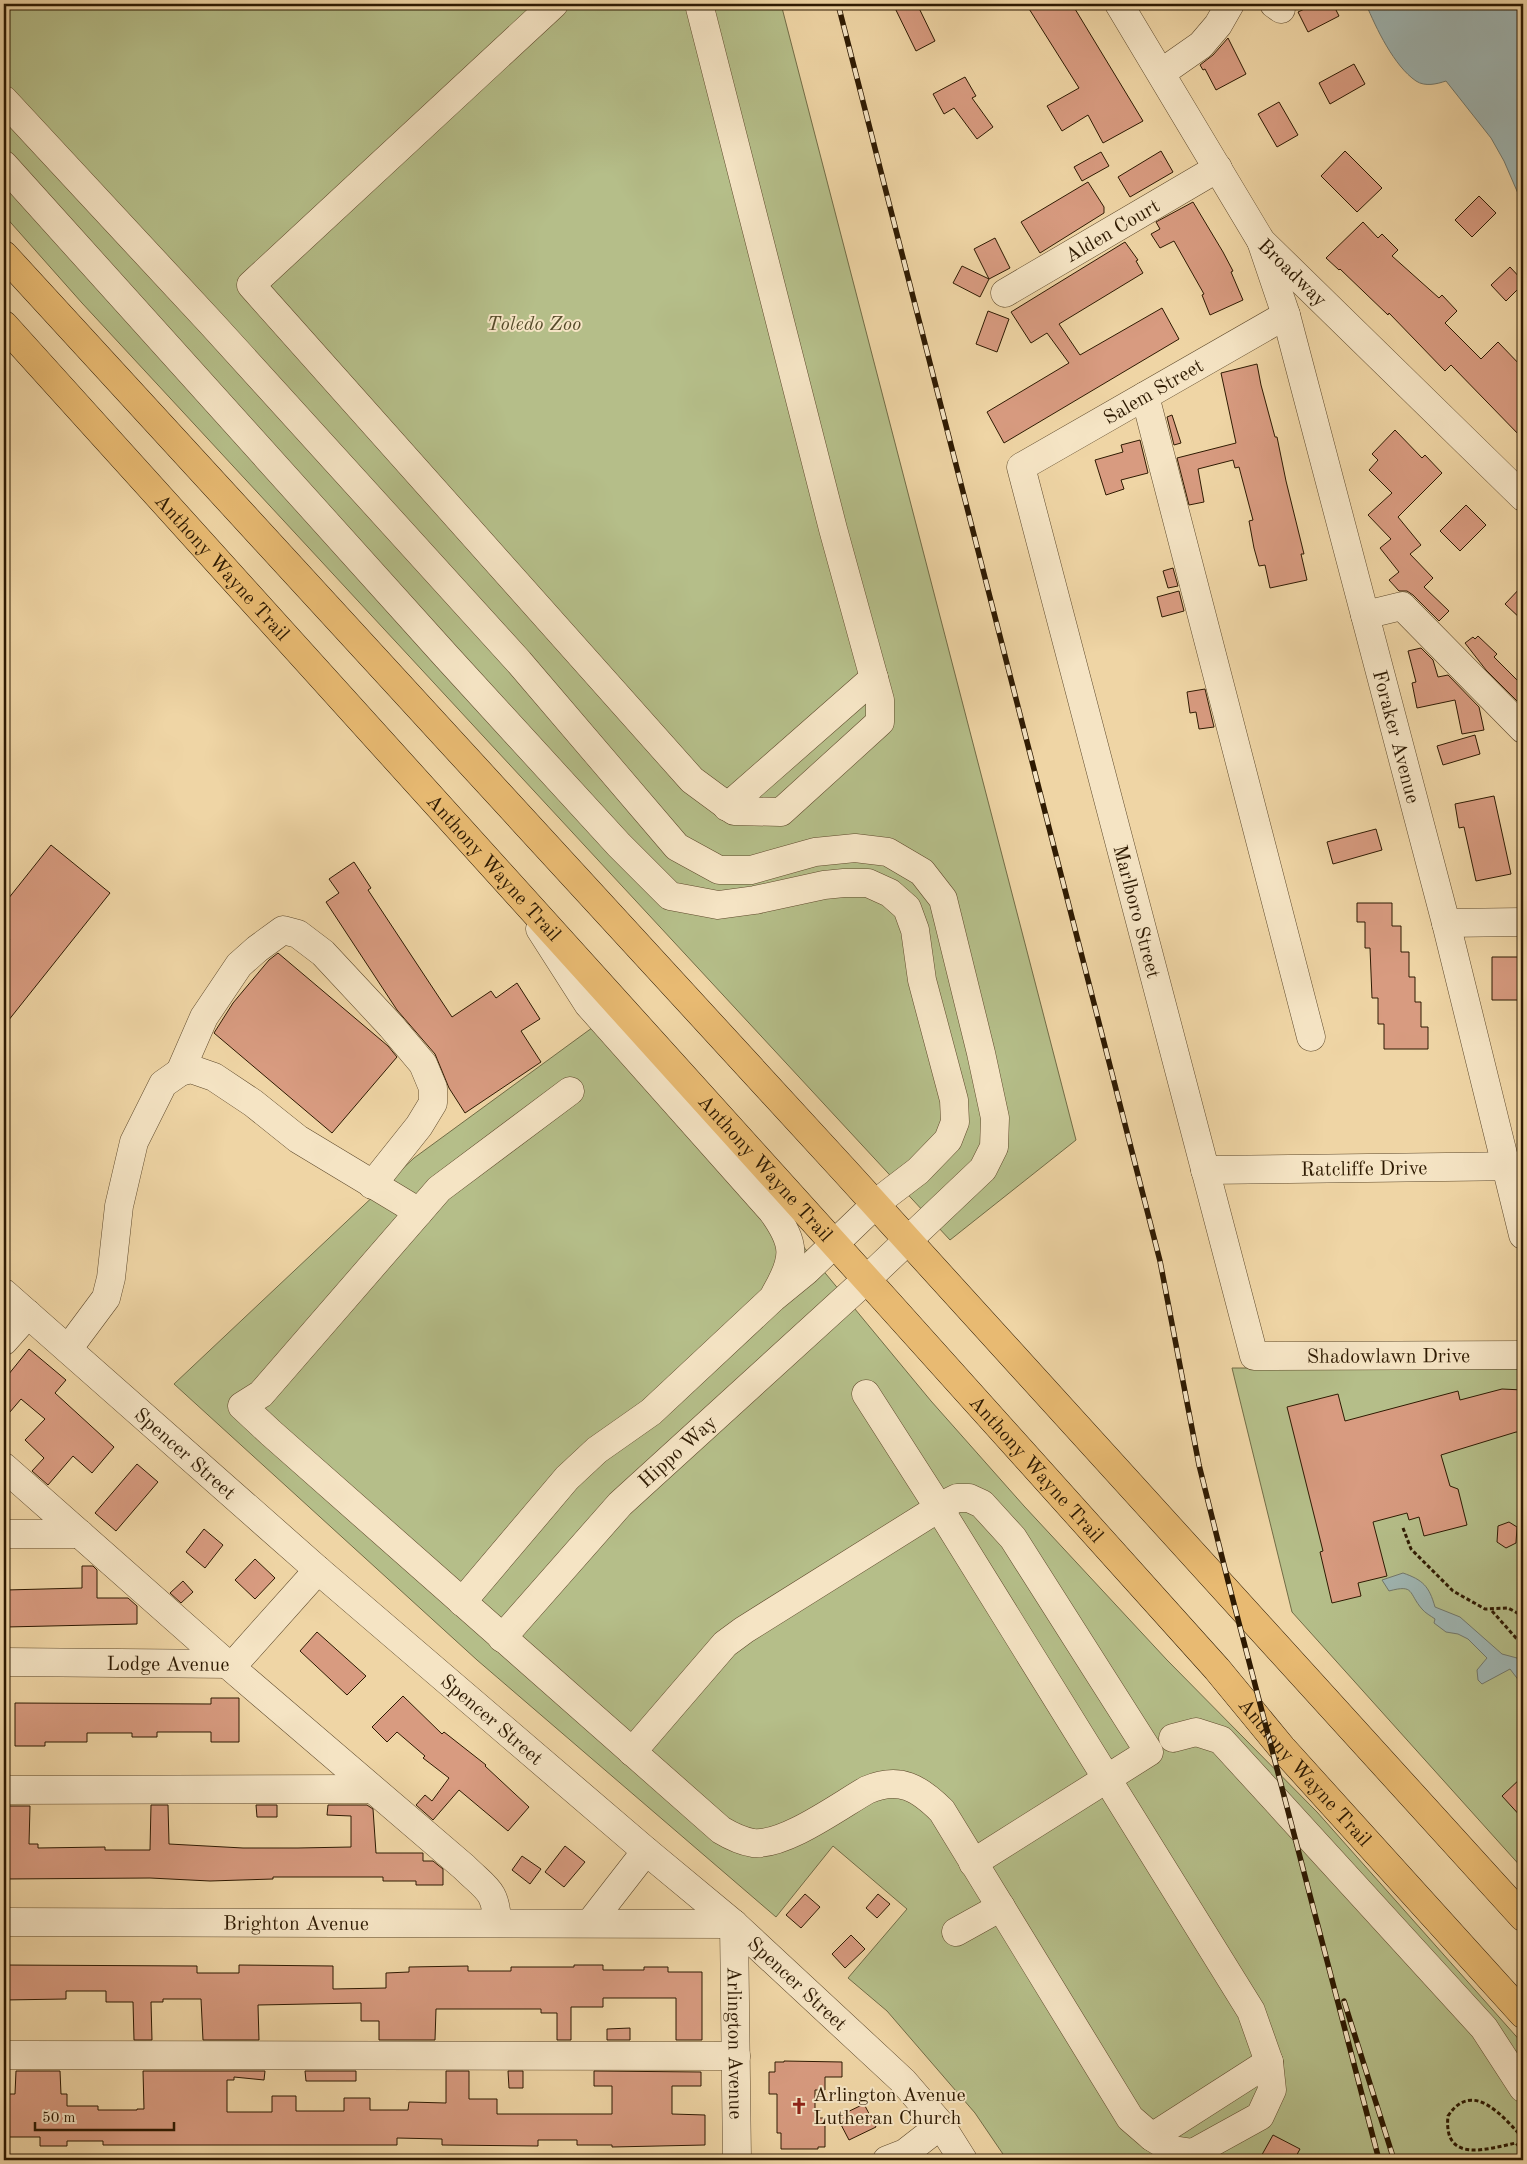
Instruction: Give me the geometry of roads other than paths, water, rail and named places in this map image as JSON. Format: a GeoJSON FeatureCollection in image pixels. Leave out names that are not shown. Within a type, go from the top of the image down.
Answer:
{"type":"FeatureCollection","features":[{"type":"Feature","properties":{"kind":"highway"},"geometry":{"type":"LineString","coordinates":[[4,255],[908,1240],[1523,1917]]}},
{"type":"Feature","properties":{"kind":"highway","name":"Anthony Wayne Trail"},"geometry":{"type":"LineString","coordinates":[[4,325],[867,1279],[1217,1669],[1282,1748],[1523,2014]]}},
{"type":"Feature","properties":{"kind":"street"},"geometry":{"type":"LineString","coordinates":[[554,4],[251,285],[692,780],[734,812],[781,812],[880,722],[880,700],[831,520],[699,4]]}},
{"type":"Feature","properties":{"kind":"street","name":"Broadway"},"geometry":{"type":"LineString","coordinates":[[1119,4],[1261,241],[1523,497]]}},
{"type":"Feature","properties":{"kind":"street"},"geometry":{"type":"LineString","coordinates":[[1161,73],[1201,45],[1218,25],[1230,4]]}},
{"type":"Feature","properties":{"kind":"street","name":"Hippo Way"},"geometry":{"type":"LineString","coordinates":[[4,100],[212,324],[519,662],[677,847],[719,870],[751,870],[815,852],[855,848],[888,852],[922,872],[943,899],[982,1053],[995,1118],[994,1146],[983,1169],[867,1279],[620,1504],[502,1638]]}},
{"type":"Feature","properties":{"kind":"street"},"geometry":{"type":"LineString","coordinates":[[4,165],[439,648],[619,845],[670,896],[718,905],[755,900],[824,885],[868,883],[890,893],[907,908],[915,930],[922,980],[954,1100],[955,1122],[948,1140],[918,1171],[875,1204],[806,1271],[773,1298],[651,1412],[597,1450],[567,1478],[462,1602]]}},
{"type":"Feature","properties":{"kind":"street","name":"Alden Court"},"geometry":{"type":"LineString","coordinates":[[1005,293],[1218,168]]}},
{"type":"Feature","properties":{"kind":"street","name":"Foraker Avenue"},"geometry":{"type":"LineString","coordinates":[[1261,241],[1286,315],[1446,924],[1514,1166],[1523,1235]]}},
{"type":"Feature","properties":{"kind":"street","name":"Salem Street"},"geometry":{"type":"LineString","coordinates":[[1021,467],[1286,315]]}},
{"type":"Feature","properties":{"kind":"street"},"geometry":{"type":"LineString","coordinates":[[1145,396],[1311,1037]]}},
{"type":"Feature","properties":{"kind":"street","name":"Marlboro Street"},"geometry":{"type":"LineString","coordinates":[[1021,467],[1254,1356]]}},
{"type":"Feature","properties":{"kind":"street"},"geometry":{"type":"LineString","coordinates":[[1365,615],[1402,606],[1523,730]]}},
{"type":"Feature","properties":{"kind":"street"},"geometry":{"type":"LineString","coordinates":[[727,807],[874,678]]}},
{"type":"Feature","properties":{"kind":"street"},"geometry":{"type":"LineString","coordinates":[[516,890],[588,1004],[772,1211],[786,1231],[791,1251],[788,1272],[773,1298]]}},
{"type":"Feature","properties":{"kind":"street"},"geometry":{"type":"LineString","coordinates":[[1446,924],[1523,922]]}},
{"type":"Feature","properties":{"kind":"street"},"geometry":{"type":"LineString","coordinates":[[180,1072],[204,1017],[239,965],[283,930],[298,934],[323,953],[391,1026],[423,1064],[433,1088],[433,1102],[419,1126],[372,1185]]}},
{"type":"Feature","properties":{"kind":"street"},"geometry":{"type":"LineString","coordinates":[[68,1349],[106,1298],[111,1278],[119,1206],[134,1142],[163,1084],[180,1072],[190,1068],[214,1077],[253,1102],[298,1139],[419,1212]]}},
{"type":"Feature","properties":{"kind":"street"},"geometry":{"type":"LineString","coordinates":[[570,1091],[439,1189],[261,1394],[242,1406],[721,1830],[737,1839],[754,1843],[772,1842],[788,1836],[867,1790],[882,1784],[910,1786],[927,1795],[942,1811],[1130,2118],[1152,2137],[1173,2150],[1193,2153],[1260,2116],[1272,2090],[1268,2062],[1251,2011],[939,1508],[866,1394]]}},
{"type":"Feature","properties":{"kind":"street","name":"Ratcliffe Drive"},"geometry":{"type":"LineString","coordinates":[[1205,1170],[1514,1166]]}},
{"type":"Feature","properties":{"kind":"street","name":"Spencer Street"},"geometry":{"type":"LineString","coordinates":[[4,1293],[318,1570],[646,1852],[734,1924],[902,2081],[941,2125],[963,2160]]}},
{"type":"Feature","properties":{"kind":"street"},"geometry":{"type":"LineString","coordinates":[[4,1341],[28,1314]]}},
{"type":"Feature","properties":{"kind":"street","name":"Shadowlawn Drive"},"geometry":{"type":"LineString","coordinates":[[1254,1356],[1523,1356]]}},
{"type":"Feature","properties":{"kind":"street"},"geometry":{"type":"LineString","coordinates":[[4,1466],[227,1664],[464,1868],[492,1895],[496,1904],[497,1922]]}},
{"type":"Feature","properties":{"kind":"street"},"geometry":{"type":"LineString","coordinates":[[632,1752],[725,1644],[744,1630],[939,1508],[957,1498],[969,1498],[982,1504],[1013,1538],[1149,1752],[973,1863]]}},
{"type":"Feature","properties":{"kind":"street"},"geometry":{"type":"LineString","coordinates":[[4,1534],[80,1534]]}},
{"type":"Feature","properties":{"kind":"street","name":"Lodge Avenue"},"geometry":{"type":"LineString","coordinates":[[4,1662],[234,1664],[318,1570]]}},
{"type":"Feature","properties":{"kind":"street"},"geometry":{"type":"LineString","coordinates":[[1173,1738],[1196,1732],[1221,1740],[1484,2028],[1523,2088]]}},
{"type":"Feature","properties":{"kind":"street"},"geometry":{"type":"LineString","coordinates":[[4,1790],[372,1788]]}},
{"type":"Feature","properties":{"kind":"street"},"geometry":{"type":"LineString","coordinates":[[590,1922],[646,1852]]}},
{"type":"Feature","properties":{"kind":"street"},"geometry":{"type":"LineString","coordinates":[[956,1932],[1001,1907]]}},
{"type":"Feature","properties":{"kind":"street","name":"Brighton Avenue"},"geometry":{"type":"LineString","coordinates":[[4,1922],[590,1922],[734,1924]]}},
{"type":"Feature","properties":{"kind":"street","name":"Arlington Avenue"},"geometry":{"type":"LineString","coordinates":[[734,1924],[737,2160]]}},
{"type":"Feature","properties":{"kind":"street"},"geometry":{"type":"LineString","coordinates":[[4,2054],[736,2056]]}},
{"type":"Feature","properties":{"kind":"street"},"geometry":{"type":"LineString","coordinates":[[1152,2137],[1268,2062]]}},
{"type":"Feature","properties":{"kind":"street"},"geometry":{"type":"LineString","coordinates":[[887,2160],[905,2153],[941,2125]]}},
{"type":"Feature","properties":{"kind":"water"},"geometry":{"type":"Polygon","coordinates":[[[1366,4],[1523,4],[1523,205],[1504,161],[1491,138],[1446,81],[1435,84],[1423,84],[1416,81],[1400,66],[1386,46],[1366,4]]]}},
{"type":"Feature","properties":{"kind":"water"},"geometry":{"type":"Polygon","coordinates":[[[1403,1573],[1416,1578],[1428,1589],[1435,1607],[1460,1617],[1502,1654],[1517,1658],[1523,1667],[1523,1686],[1510,1669],[1482,1684],[1478,1680],[1477,1670],[1487,1658],[1468,1639],[1458,1634],[1446,1632],[1434,1623],[1435,1619],[1423,1610],[1410,1591],[1407,1589],[1397,1589],[1389,1591],[1382,1580],[1403,1573]]]}},
{"type":"Feature","properties":{"kind":"railway"},"geometry":{"type":"LineString","coordinates":[[838,4],[1160,1261],[1199,1465],[1379,2160]]}},
{"type":"Feature","properties":{"kind":"railway"},"geometry":{"type":"LineString","coordinates":[[1344,2001],[1394,2160]]}},
{"type":"Feature","properties":{"kind":"place","name":"Arlington Avenue Lutheran Church"},"geometry":{"type":"Point","coordinates":[799,2106]}},
{"type":"Feature","properties":{"kind":"park label","name":"Toledo Zoo"},"geometry":{"type":"Point","coordinates":[534,323]}}]}
